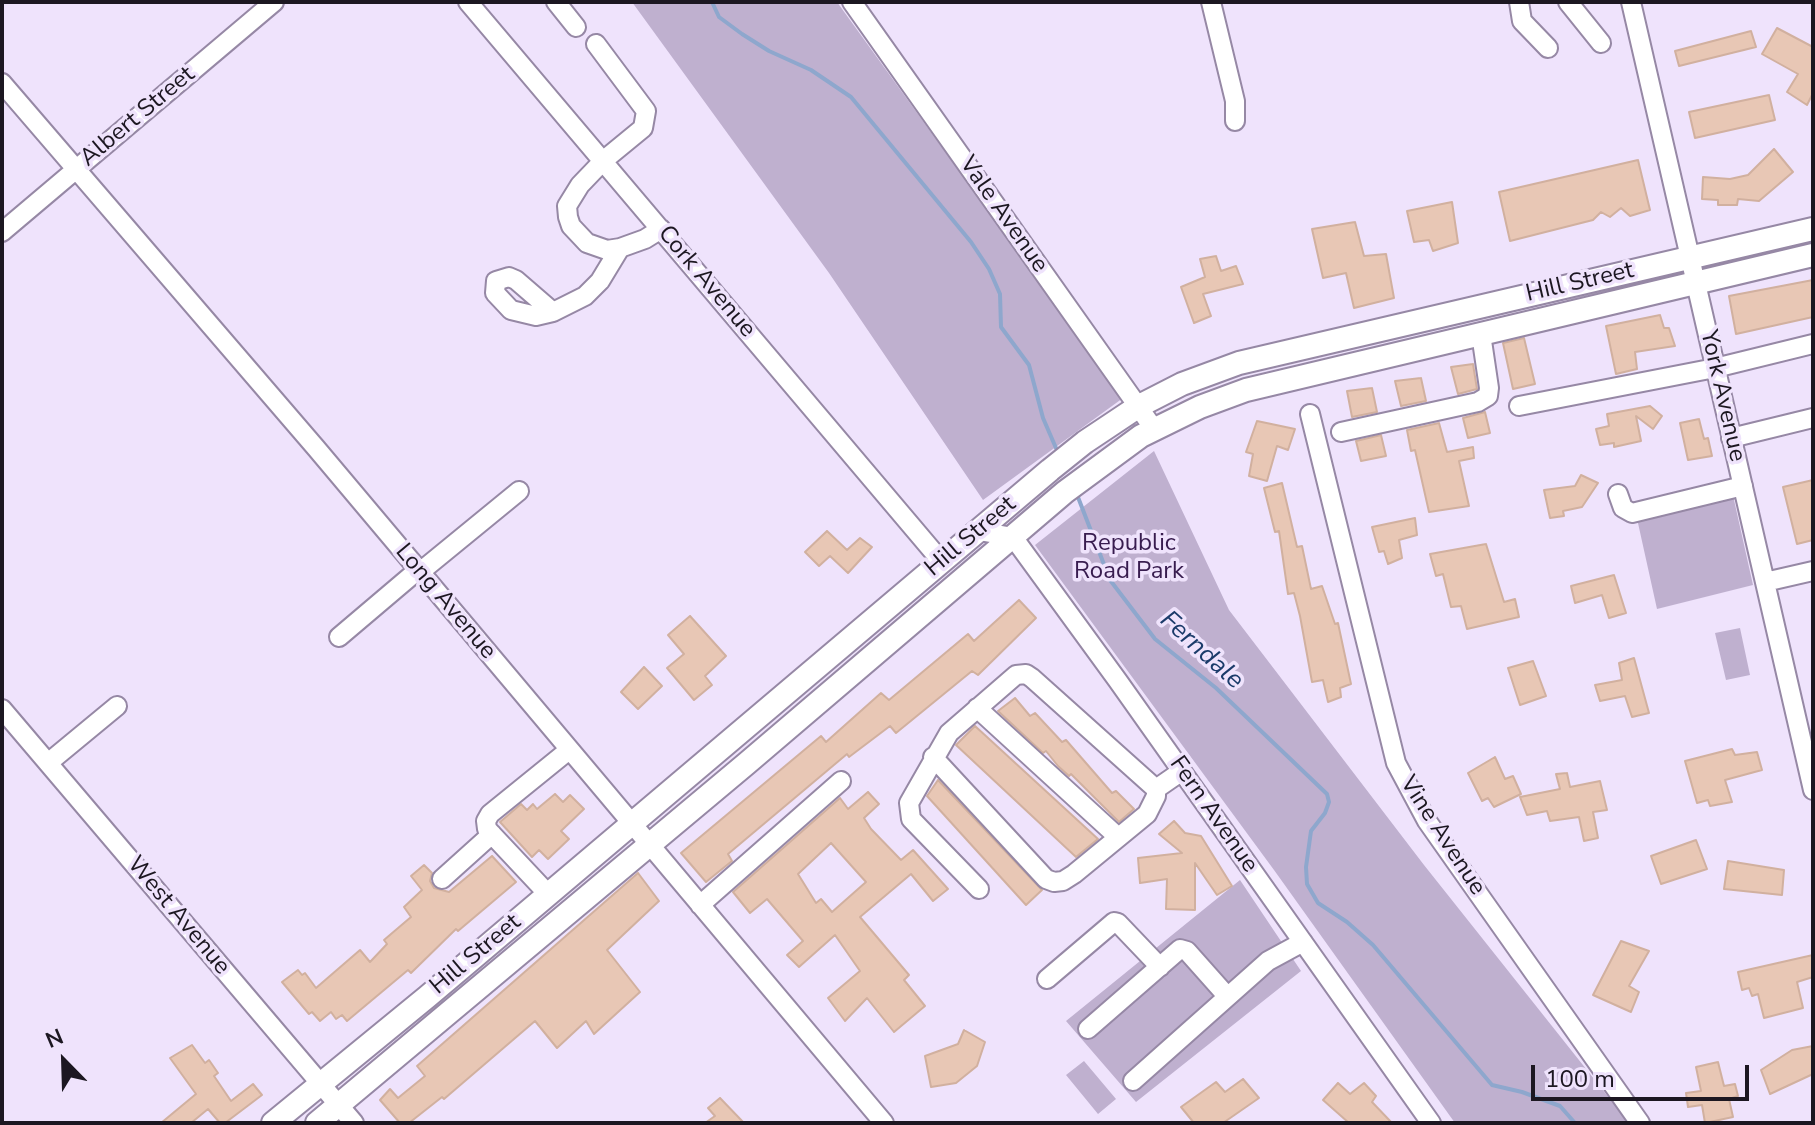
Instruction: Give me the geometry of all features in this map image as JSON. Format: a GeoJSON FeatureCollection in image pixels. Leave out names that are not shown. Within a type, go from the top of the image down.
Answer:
{"type":"FeatureCollection","features":[{"type":"Feature","properties":{"kind":"main road","name":"Hill Street"},"geometry":{"type":"LineString","coordinates":[[273,1123],[322,1085],[1050,470],[1139,406],[1182,384],[1239,363],[1813,229]]}},
{"type":"Feature","properties":{"kind":"main road","name":"Hill Street"},"geometry":{"type":"LineString","coordinates":[[317,1123],[347,1114],[649,845],[1065,492],[1154,429],[1209,403],[1246,390],[1813,255]]}},
{"type":"Feature","properties":{"kind":"street","name":"Albert Street"},"geometry":{"type":"LineString","coordinates":[[2,232],[274,2]]}},
{"type":"Feature","properties":{"kind":"street","name":"Cork Avenue"},"geometry":{"type":"LineString","coordinates":[[468,2],[608,157],[661,229],[942,562]]}},
{"type":"Feature","properties":{"kind":"street"},"geometry":{"type":"LineString","coordinates":[[556,2],[576,27]]}},
{"type":"Feature","properties":{"kind":"street","name":"Vale Avenue"},"geometry":{"type":"LineString","coordinates":[[852,2],[1154,429]]}},
{"type":"Feature","properties":{"kind":"street"},"geometry":{"type":"LineString","coordinates":[[1211,2],[1235,101],[1235,121]]}},
{"type":"Feature","properties":{"kind":"street"},"geometry":{"type":"LineString","coordinates":[[1519,2],[1522,21],[1548,48]]}},
{"type":"Feature","properties":{"kind":"street"},"geometry":{"type":"LineString","coordinates":[[1568,2],[1601,43]]}},
{"type":"Feature","properties":{"kind":"street","name":"York Avenue"},"geometry":{"type":"LineString","coordinates":[[1631,2],[1813,790]]}},
{"type":"Feature","properties":{"kind":"street"},"geometry":{"type":"LineString","coordinates":[[596,44],[646,111],[643,128],[608,157],[571,199],[568,217],[571,226],[587,243],[607,250],[645,239],[661,229]]}},
{"type":"Feature","properties":{"kind":"street","name":"Long Avenue"},"geometry":{"type":"LineString","coordinates":[[2,83],[884,1123]]}},
{"type":"Feature","properties":{"kind":"street"},"geometry":{"type":"LineString","coordinates":[[553,312],[585,296],[600,281],[620,248]]}},
{"type":"Feature","properties":{"kind":"street"},"geometry":{"type":"LineString","coordinates":[[1341,432],[1478,402],[1488,396],[1481,334]]}},
{"type":"Feature","properties":{"kind":"street"},"geometry":{"type":"LineString","coordinates":[[1519,406],[1715,368],[1813,344]]}},
{"type":"Feature","properties":{"kind":"street","name":"Vine Avenue"},"geometry":{"type":"LineString","coordinates":[[1310,414],[1396,763],[1427,821],[1640,1123]]}},
{"type":"Feature","properties":{"kind":"street"},"geometry":{"type":"LineString","coordinates":[[1731,438],[1813,418]]}},
{"type":"Feature","properties":{"kind":"street"},"geometry":{"type":"LineString","coordinates":[[1618,494],[1623,508],[1632,513],[1743,486]]}},
{"type":"Feature","properties":{"kind":"street"},"geometry":{"type":"LineString","coordinates":[[339,637],[519,491]]}},
{"type":"Feature","properties":{"kind":"street"},"geometry":{"type":"LineString","coordinates":[[979,531],[1013,537]]}},
{"type":"Feature","properties":{"kind":"street","name":"Fern Avenue"},"geometry":{"type":"LineString","coordinates":[[1013,537],[1431,1123]]}},
{"type":"Feature","properties":{"kind":"street"},"geometry":{"type":"LineString","coordinates":[[1765,582],[1813,571]]}},
{"type":"Feature","properties":{"kind":"street"},"geometry":{"type":"LineString","coordinates":[[979,889],[911,819],[909,803],[949,733],[1016,675],[1026,674],[1156,789]]}},
{"type":"Feature","properties":{"kind":"street"},"geometry":{"type":"LineString","coordinates":[[48,763],[117,706]]}},
{"type":"Feature","properties":{"kind":"street"},"geometry":{"type":"LineString","coordinates":[[977,708],[1118,837]]}},
{"type":"Feature","properties":{"kind":"street","name":"West Avenue"},"geometry":{"type":"LineString","coordinates":[[2,709],[347,1114]]}},
{"type":"Feature","properties":{"kind":"street"},"geometry":{"type":"LineString","coordinates":[[548,894],[487,829],[486,821],[490,814],[569,750]]}},
{"type":"Feature","properties":{"kind":"street"},"geometry":{"type":"LineString","coordinates":[[933,757],[1046,879],[1054,882],[1063,881],[1074,874],[1118,837],[1152,807],[1156,789],[1182,771]]}},
{"type":"Feature","properties":{"kind":"street"},"geometry":{"type":"LineString","coordinates":[[700,905],[841,781]]}},
{"type":"Feature","properties":{"kind":"street"},"geometry":{"type":"LineString","coordinates":[[442,879],[492,834]]}},
{"type":"Feature","properties":{"kind":"street"},"geometry":{"type":"LineString","coordinates":[[1047,979],[1114,922],[1160,967]]}},
{"type":"Feature","properties":{"kind":"street"},"geometry":{"type":"LineString","coordinates":[[1133,1081],[1268,961],[1303,942]]}},
{"type":"Feature","properties":{"kind":"street"},"geometry":{"type":"LineString","coordinates":[[1088,1029],[1184,949],[1227,996]]}},
{"type":"Feature","properties":{"kind":"green space"},"geometry":{"type":"Polygon","coordinates":[[[632,2],[837,2],[1123,398],[983,500],[829,273],[632,2]]]}},
{"type":"Feature","properties":{"kind":"green space","name":"Republic Road Park"},"geometry":{"type":"Polygon","coordinates":[[[1154,451],[1229,610],[1424,865],[1629,1123],[1455,1123],[1035,545],[1154,451]]]}},
{"type":"Feature","properties":{"kind":"green space"},"geometry":{"type":"Polygon","coordinates":[[[1732,491],[1753,585],[1657,609],[1636,514],[1732,491]]]}},
{"type":"Feature","properties":{"kind":"green space"},"geometry":{"type":"Polygon","coordinates":[[[1740,628],[1750,675],[1726,680],[1715,633],[1740,628]]]}},
{"type":"Feature","properties":{"kind":"green space"},"geometry":{"type":"Polygon","coordinates":[[[1240,880],[1301,971],[1136,1102],[1066,1021],[1240,880]]]}},
{"type":"Feature","properties":{"kind":"green space"},"geometry":{"type":"Polygon","coordinates":[[[1084,1061],[1116,1099],[1098,1114],[1066,1075],[1084,1061]]]}},
{"type":"Feature","properties":{"kind":"building"},"geometry":{"type":"Polygon","coordinates":[[[1777,28],[1813,47],[1813,93],[1807,105],[1787,92],[1798,74],[1762,54],[1777,28]]]}},
{"type":"Feature","properties":{"kind":"building"},"geometry":{"type":"Polygon","coordinates":[[[1751,31],[1756,47],[1679,66],[1675,51],[1751,31]]]}},
{"type":"Feature","properties":{"kind":"building"},"geometry":{"type":"Polygon","coordinates":[[[1769,95],[1775,120],[1695,138],[1689,112],[1769,95]]]}},
{"type":"Feature","properties":{"kind":"building"},"geometry":{"type":"Polygon","coordinates":[[[1774,149],[1793,172],[1759,201],[1738,199],[1737,205],[1718,205],[1718,200],[1702,199],[1703,177],[1730,179],[1748,175],[1774,149]]]}},
{"type":"Feature","properties":{"kind":"building"},"geometry":{"type":"Polygon","coordinates":[[[1638,160],[1650,210],[1630,216],[1621,208],[1610,217],[1601,212],[1593,220],[1510,241],[1499,192],[1638,160]]]}},
{"type":"Feature","properties":{"kind":"building"},"geometry":{"type":"Polygon","coordinates":[[[1452,202],[1458,243],[1433,251],[1429,240],[1414,242],[1407,211],[1452,202]]]}},
{"type":"Feature","properties":{"kind":"building"},"geometry":{"type":"Polygon","coordinates":[[[1355,222],[1364,256],[1386,254],[1394,298],[1354,308],[1346,273],[1323,278],[1312,229],[1355,222]]]}},
{"type":"Feature","properties":{"kind":"building"},"geometry":{"type":"Polygon","coordinates":[[[1216,256],[1221,271],[1236,266],[1243,284],[1203,294],[1211,316],[1194,323],[1181,287],[1205,277],[1200,259],[1216,256]]]}},
{"type":"Feature","properties":{"kind":"building"},"geometry":{"type":"Polygon","coordinates":[[[1813,280],[1813,317],[1736,334],[1729,296],[1813,280]]]}},
{"type":"Feature","properties":{"kind":"building"},"geometry":{"type":"Polygon","coordinates":[[[1660,315],[1664,328],[1669,328],[1675,346],[1635,352],[1637,369],[1616,374],[1606,326],[1660,315]]]}},
{"type":"Feature","properties":{"kind":"building"},"geometry":{"type":"Polygon","coordinates":[[[1524,338],[1535,384],[1513,389],[1503,343],[1524,338]]]}},
{"type":"Feature","properties":{"kind":"building"},"geometry":{"type":"Polygon","coordinates":[[[1473,364],[1477,389],[1458,394],[1451,367],[1473,364]]]}},
{"type":"Feature","properties":{"kind":"building"},"geometry":{"type":"Polygon","coordinates":[[[1421,378],[1426,401],[1401,406],[1395,381],[1421,378]]]}},
{"type":"Feature","properties":{"kind":"building"},"geometry":{"type":"Polygon","coordinates":[[[1372,388],[1377,412],[1352,417],[1347,391],[1372,388]]]}},
{"type":"Feature","properties":{"kind":"building"},"geometry":{"type":"Polygon","coordinates":[[[1650,406],[1662,416],[1653,429],[1636,416],[1641,441],[1614,447],[1614,443],[1600,445],[1596,429],[1609,426],[1607,414],[1650,406]]]}},
{"type":"Feature","properties":{"kind":"building"},"geometry":{"type":"Polygon","coordinates":[[[1485,412],[1490,433],[1468,438],[1463,418],[1485,412]]]}},
{"type":"Feature","properties":{"kind":"building"},"geometry":{"type":"Polygon","coordinates":[[[1699,419],[1712,456],[1688,460],[1680,423],[1699,419]]]}},
{"type":"Feature","properties":{"kind":"building"},"geometry":{"type":"Polygon","coordinates":[[[1257,421],[1295,429],[1288,450],[1277,446],[1267,481],[1249,476],[1253,454],[1246,452],[1257,421]]]}},
{"type":"Feature","properties":{"kind":"building"},"geometry":{"type":"Polygon","coordinates":[[[1439,423],[1447,452],[1473,447],[1474,458],[1459,461],[1469,506],[1429,512],[1415,450],[1411,451],[1407,430],[1439,423]]]}},
{"type":"Feature","properties":{"kind":"building"},"geometry":{"type":"Polygon","coordinates":[[[1381,435],[1386,456],[1361,461],[1356,441],[1381,435]]]}},
{"type":"Feature","properties":{"kind":"building"},"geometry":{"type":"Polygon","coordinates":[[[1581,475],[1598,483],[1582,507],[1563,511],[1564,516],[1550,518],[1544,490],[1575,486],[1581,475]]]}},
{"type":"Feature","properties":{"kind":"building"},"geometry":{"type":"Polygon","coordinates":[[[1813,480],[1813,540],[1797,544],[1783,487],[1813,480]]]}},
{"type":"Feature","properties":{"kind":"building"},"geometry":{"type":"Polygon","coordinates":[[[1282,483],[1297,547],[1302,546],[1311,589],[1322,586],[1335,624],[1338,623],[1351,684],[1340,688],[1341,697],[1328,702],[1323,680],[1312,682],[1294,593],[1288,594],[1279,531],[1275,532],[1264,488],[1282,483]]]}},
{"type":"Feature","properties":{"kind":"building"},"geometry":{"type":"Polygon","coordinates":[[[1415,518],[1417,535],[1399,540],[1402,558],[1388,564],[1384,551],[1379,552],[1372,527],[1415,518]]]}},
{"type":"Feature","properties":{"kind":"building"},"geometry":{"type":"Polygon","coordinates":[[[827,531],[847,550],[860,538],[872,547],[848,573],[830,556],[819,566],[805,552],[827,531]]]}},
{"type":"Feature","properties":{"kind":"building"},"geometry":{"type":"Polygon","coordinates":[[[1486,544],[1504,602],[1515,599],[1519,617],[1467,629],[1461,606],[1451,607],[1443,574],[1436,576],[1430,554],[1486,544]]]}},
{"type":"Feature","properties":{"kind":"building"},"geometry":{"type":"Polygon","coordinates":[[[1614,575],[1626,613],[1609,618],[1602,595],[1575,603],[1571,586],[1614,575]]]}},
{"type":"Feature","properties":{"kind":"building"},"geometry":{"type":"Polygon","coordinates":[[[1019,600],[1036,618],[978,675],[972,671],[896,733],[890,726],[849,757],[847,754],[728,854],[732,861],[706,882],[681,853],[821,736],[826,742],[881,693],[889,700],[968,634],[974,641],[1019,600]]]}},
{"type":"Feature","properties":{"kind":"building"},"geometry":{"type":"Polygon","coordinates":[[[690,616],[726,656],[705,676],[712,685],[694,700],[667,668],[684,654],[668,635],[690,616]]]}},
{"type":"Feature","properties":{"kind":"building"},"geometry":{"type":"Polygon","coordinates":[[[1634,658],[1649,713],[1632,717],[1625,696],[1600,701],[1595,685],[1622,680],[1619,663],[1634,658]]]}},
{"type":"Feature","properties":{"kind":"building"},"geometry":{"type":"Polygon","coordinates":[[[1533,661],[1546,696],[1520,705],[1508,668],[1533,661]]]}},
{"type":"Feature","properties":{"kind":"building"},"geometry":{"type":"Polygon","coordinates":[[[644,667],[662,686],[638,709],[621,692],[644,667]]]}},
{"type":"Feature","properties":{"kind":"building"},"geometry":{"type":"Polygon","coordinates":[[[1015,698],[1030,716],[1035,713],[1062,742],[1066,740],[1112,793],[1116,791],[1134,809],[1119,822],[1046,751],[1043,753],[998,711],[1015,698]]]}},
{"type":"Feature","properties":{"kind":"building"},"geometry":{"type":"Polygon","coordinates":[[[975,726],[1098,839],[1076,857],[956,745],[975,726]]]}},
{"type":"Feature","properties":{"kind":"building"},"geometry":{"type":"Polygon","coordinates":[[[1732,749],[1735,755],[1757,752],[1762,770],[1725,780],[1732,802],[1710,806],[1708,800],[1697,803],[1685,761],[1732,749]]]}},
{"type":"Feature","properties":{"kind":"building"},"geometry":{"type":"Polygon","coordinates":[[[1495,757],[1505,779],[1513,776],[1521,794],[1494,807],[1488,798],[1482,801],[1468,773],[1495,757]]]}},
{"type":"Feature","properties":{"kind":"building"},"geometry":{"type":"Polygon","coordinates":[[[1567,773],[1570,787],[1600,781],[1607,810],[1593,812],[1598,838],[1584,841],[1579,817],[1550,821],[1547,811],[1527,815],[1520,797],[1560,789],[1556,774],[1567,773]]]}},
{"type":"Feature","properties":{"kind":"building"},"geometry":{"type":"Polygon","coordinates":[[[938,780],[1042,890],[1026,905],[927,796],[938,780]]]}},
{"type":"Feature","properties":{"kind":"building"},"geometry":{"type":"Polygon","coordinates":[[[868,792],[879,804],[864,818],[871,829],[901,860],[913,850],[948,889],[933,901],[911,874],[860,917],[909,975],[904,980],[925,1006],[894,1032],[867,998],[845,1021],[828,998],[860,971],[835,935],[799,967],[787,955],[803,941],[767,899],[750,913],[733,892],[840,798],[848,809],[868,792]],[[831,843],[798,874],[816,903],[821,899],[832,912],[866,882],[831,843]]]}},
{"type":"Feature","properties":{"kind":"building"},"geometry":{"type":"Polygon","coordinates":[[[555,794],[563,802],[570,795],[584,809],[561,831],[569,839],[548,859],[539,850],[532,857],[500,822],[521,804],[527,810],[533,804],[537,809],[555,794]]]}},
{"type":"Feature","properties":{"kind":"building"},"geometry":{"type":"Polygon","coordinates":[[[1174,821],[1185,833],[1201,836],[1232,886],[1217,895],[1195,863],[1195,910],[1166,909],[1167,879],[1140,883],[1138,858],[1182,853],[1159,834],[1174,821]]]}},
{"type":"Feature","properties":{"kind":"building"},"geometry":{"type":"Polygon","coordinates":[[[1696,840],[1707,869],[1661,884],[1651,856],[1696,840]]]}},
{"type":"Feature","properties":{"kind":"building"},"geometry":{"type":"Polygon","coordinates":[[[492,856],[516,882],[458,931],[456,929],[411,973],[408,970],[347,1021],[342,1015],[336,1019],[331,1012],[320,1021],[312,1012],[309,1014],[282,982],[298,970],[302,975],[305,973],[316,988],[360,950],[370,962],[387,944],[384,940],[411,917],[404,907],[422,890],[411,876],[424,865],[432,873],[430,881],[434,888],[449,892],[492,856]]]}},
{"type":"Feature","properties":{"kind":"building"},"geometry":{"type":"Polygon","coordinates":[[[1728,861],[1784,870],[1782,895],[1724,889],[1728,861]]]}},
{"type":"Feature","properties":{"kind":"building"},"geometry":{"type":"Polygon","coordinates":[[[638,873],[659,901],[607,950],[640,992],[594,1034],[586,1021],[557,1048],[535,1021],[444,1099],[442,1097],[409,1123],[400,1123],[380,1100],[390,1089],[398,1098],[425,1076],[417,1066],[638,873]]]}},
{"type":"Feature","properties":{"kind":"building"},"geometry":{"type":"Polygon","coordinates":[[[1621,941],[1649,951],[1629,986],[1639,992],[1631,1012],[1593,995],[1621,941]]]}},
{"type":"Feature","properties":{"kind":"building"},"geometry":{"type":"Polygon","coordinates":[[[1813,955],[1813,977],[1797,982],[1803,1008],[1764,1018],[1758,994],[1752,996],[1749,988],[1742,990],[1738,972],[1813,955]]]}},
{"type":"Feature","properties":{"kind":"building"},"geometry":{"type":"Polygon","coordinates":[[[964,1030],[985,1042],[977,1066],[956,1083],[931,1087],[925,1056],[958,1044],[964,1030]]]}},
{"type":"Feature","properties":{"kind":"building"},"geometry":{"type":"Polygon","coordinates":[[[192,1045],[205,1063],[209,1060],[218,1073],[214,1076],[231,1101],[253,1084],[262,1095],[225,1123],[220,1123],[208,1109],[191,1123],[161,1123],[196,1094],[170,1058],[192,1045]]]}},
{"type":"Feature","properties":{"kind":"building"},"geometry":{"type":"Polygon","coordinates":[[[1813,1046],[1813,1074],[1770,1094],[1761,1070],[1792,1050],[1813,1046]]]}},
{"type":"Feature","properties":{"kind":"building"},"geometry":{"type":"Polygon","coordinates":[[[1718,1062],[1724,1086],[1735,1084],[1738,1096],[1729,1099],[1733,1117],[1705,1123],[1702,1105],[1688,1107],[1686,1093],[1701,1091],[1696,1067],[1718,1062]]]}},
{"type":"Feature","properties":{"kind":"building"},"geometry":{"type":"Polygon","coordinates":[[[1243,1079],[1259,1098],[1223,1123],[1194,1123],[1181,1107],[1216,1082],[1225,1092],[1243,1079]]]}},
{"type":"Feature","properties":{"kind":"building"},"geometry":{"type":"Polygon","coordinates":[[[1338,1083],[1350,1094],[1364,1083],[1376,1096],[1372,1102],[1392,1123],[1349,1123],[1323,1100],[1338,1083]]]}},
{"type":"Feature","properties":{"kind":"building"},"geometry":{"type":"Polygon","coordinates":[[[720,1098],[744,1123],[705,1123],[715,1116],[708,1108],[720,1098]]]}},
{"type":"Feature","properties":{"kind":"waterway","name":"Ferndale"},"geometry":{"type":"LineString","coordinates":[[712,2],[719,17],[742,34],[769,51],[811,70],[851,97],[971,242],[989,269],[1000,294],[1001,327],[1029,365],[1043,418],[1059,455]]}},
{"type":"Feature","properties":{"kind":"waterway","name":"Ferndale"},"geometry":{"type":"LineString","coordinates":[[1076,492],[1110,580],[1155,639],[1216,688],[1327,794],[1329,802],[1325,813],[1311,831],[1306,867],[1307,884],[1318,903],[1347,922],[1373,945],[1492,1085],[1560,1106],[1575,1123]]}}]}
